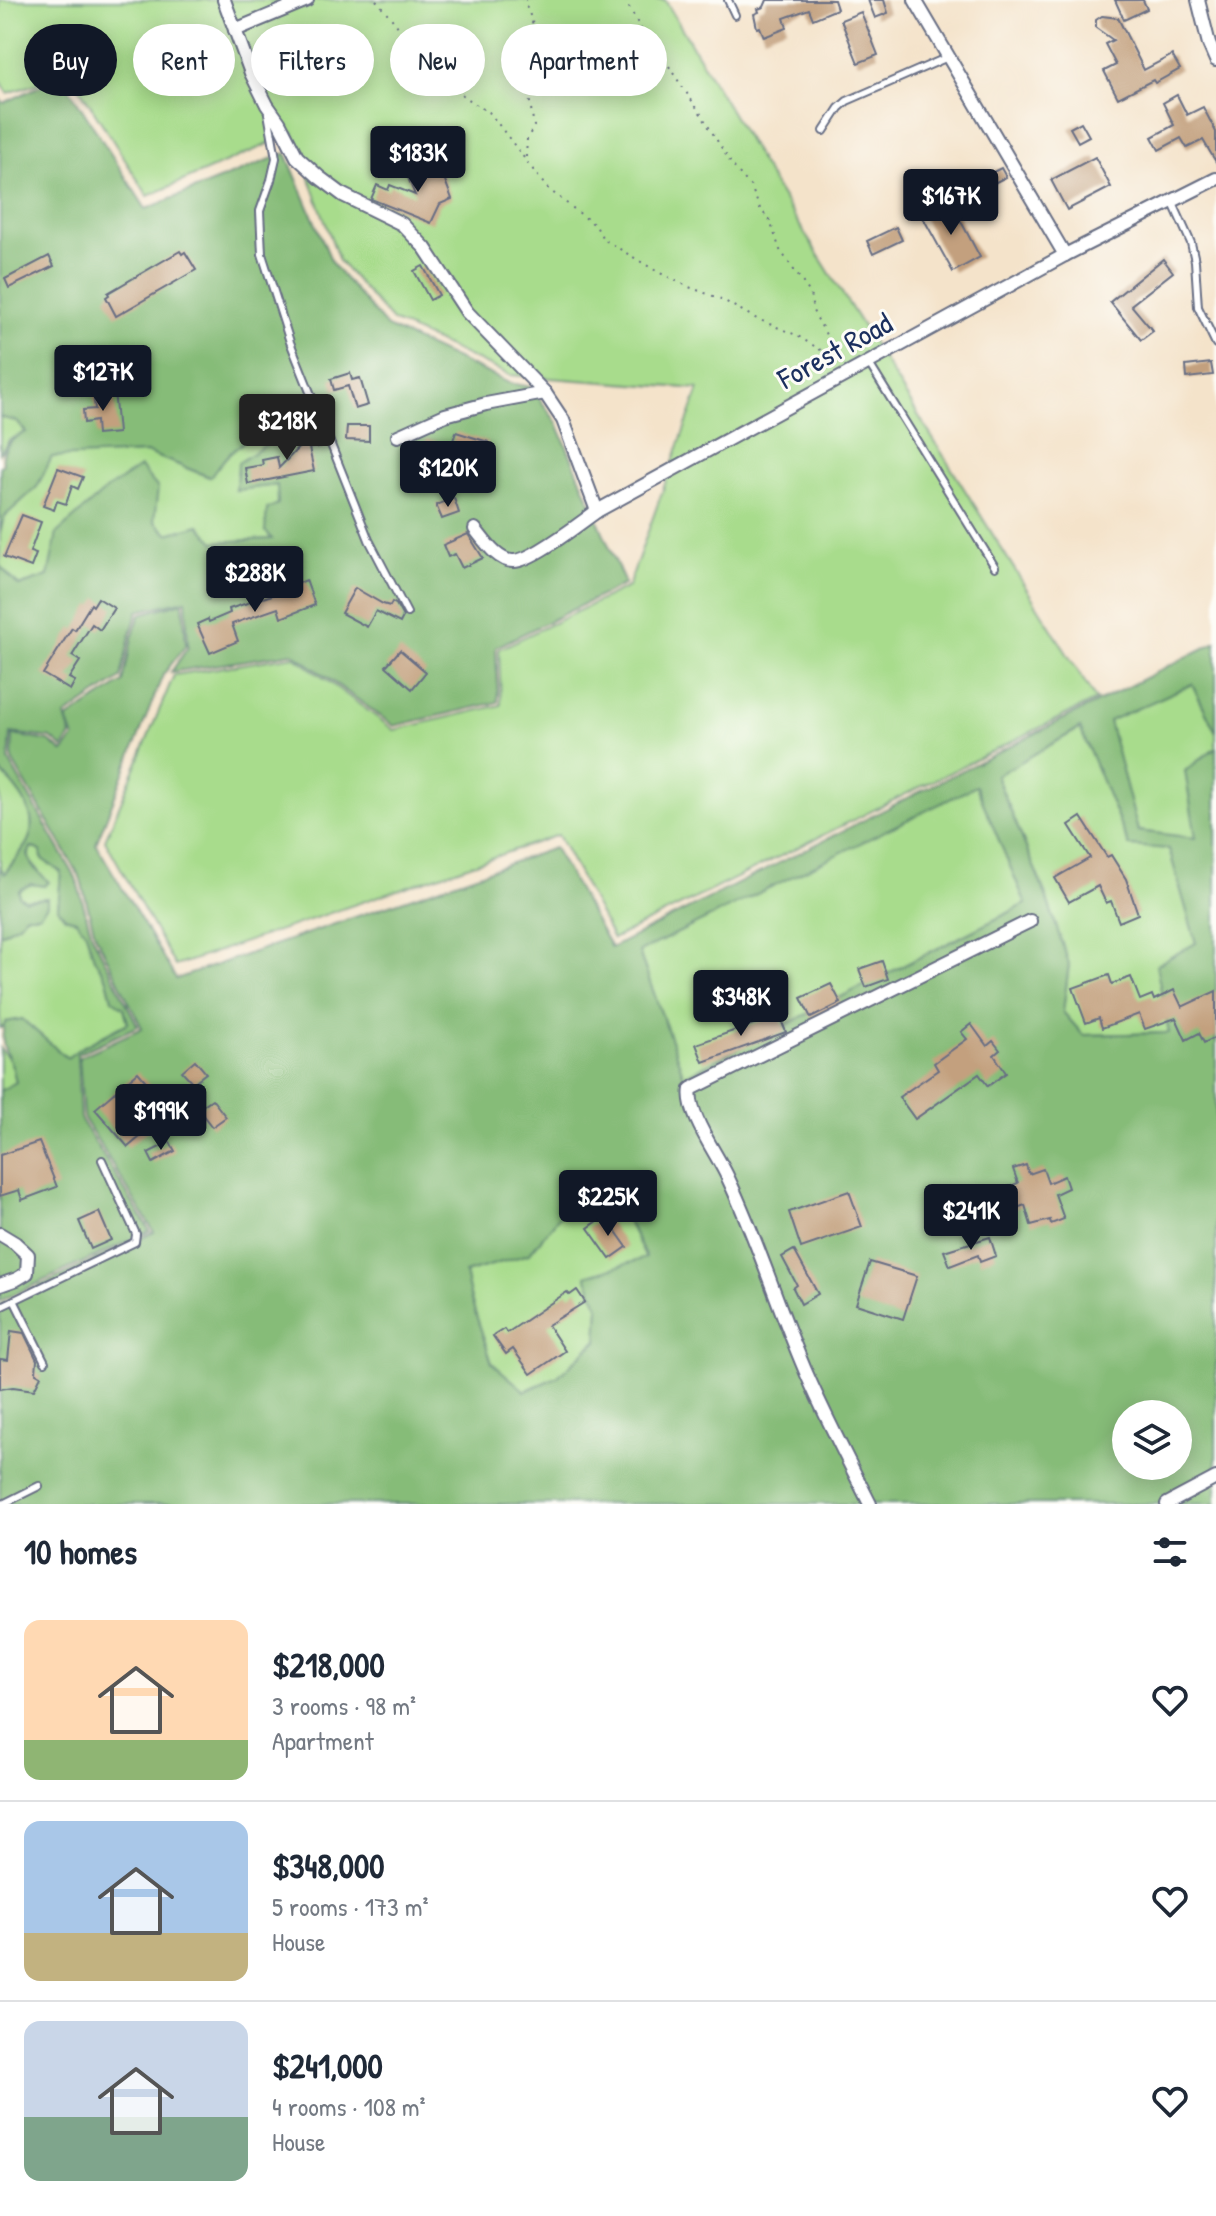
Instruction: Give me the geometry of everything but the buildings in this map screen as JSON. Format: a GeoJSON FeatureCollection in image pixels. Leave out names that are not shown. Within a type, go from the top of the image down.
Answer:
{"type":"FeatureCollection","features":[{"type":"Feature","properties":{"kind":"street"},"geometry":{"type":"LineString","coordinates":[[224,0],[233,24]]}},
{"type":"Feature","properties":{"kind":"street"},"geometry":{"type":"LineString","coordinates":[[307,0],[235,30],[267,105],[297,157],[343,195],[402,224],[425,248],[467,312],[545,393],[563,420],[597,511]]}},
{"type":"Feature","properties":{"kind":"street"},"geometry":{"type":"LineString","coordinates":[[915,0],[1065,255]]}},
{"type":"Feature","properties":{"kind":"street"},"geometry":{"type":"LineString","coordinates":[[1198,0],[1216,60]]}},
{"type":"Feature","properties":{"kind":"street","name":"Forest Road"},"geometry":{"type":"LineString","coordinates":[[475,529],[505,559],[514,561],[542,549],[597,511],[715,445],[1065,255],[1216,179]]}},
{"type":"Feature","properties":{"kind":"street"},"geometry":{"type":"LineString","coordinates":[[398,436],[445,415],[545,393]]}},
{"type":"Feature","properties":{"kind":"street"},"geometry":{"type":"LineString","coordinates":[[870,1504],[808,1376],[752,1230],[693,1109],[689,1097],[691,1089],[1030,921]]}},
{"type":"Feature","properties":{"kind":"street"},"geometry":{"type":"LineString","coordinates":[[0,1234],[28,1255],[27,1273],[0,1285]]}},
{"type":"Feature","properties":{"kind":"street"},"geometry":{"type":"LineString","coordinates":[[1167,1504],[1216,1478]]}},
{"type":"Feature","properties":{"kind":"lane"},"geometry":{"type":"LineString","coordinates":[[728,0],[735,15]]}},
{"type":"Feature","properties":{"kind":"lane"},"geometry":{"type":"LineString","coordinates":[[824,131],[847,101],[949,57]]}},
{"type":"Feature","properties":{"kind":"lane"},"geometry":{"type":"LineString","coordinates":[[267,105],[276,158],[260,211],[262,254],[290,342],[369,540],[407,613]]}},
{"type":"Feature","properties":{"kind":"lane"},"geometry":{"type":"LineString","coordinates":[[1172,201],[1191,243],[1198,307],[1216,344]]}},
{"type":"Feature","properties":{"kind":"lane"},"geometry":{"type":"LineString","coordinates":[[868,362],[995,567]]}},
{"type":"Feature","properties":{"kind":"lane"},"geometry":{"type":"LineString","coordinates":[[0,1307],[135,1242],[136,1234],[102,1160]]}},
{"type":"Feature","properties":{"kind":"lane"},"geometry":{"type":"LineString","coordinates":[[14,1300],[45,1362]]}},
{"type":"Feature","properties":{"kind":"lane"},"geometry":{"type":"LineString","coordinates":[[3,1504],[39,1486]]}},
{"type":"Feature","properties":{"kind":"path"},"geometry":{"type":"LineString","coordinates":[[376,0],[422,58],[477,106],[489,112],[547,188],[596,226],[603,239],[669,277],[796,335],[855,371]]}},
{"type":"Feature","properties":{"kind":"path"},"geometry":{"type":"LineString","coordinates":[[526,0],[534,40],[529,97],[534,126],[527,139],[526,159]]}},
{"type":"Feature","properties":{"kind":"path"},"geometry":{"type":"LineString","coordinates":[[625,0],[642,31],[658,47],[732,165],[751,187],[761,211],[769,218],[780,250],[810,293],[813,311],[840,361]]}},
{"type":"Feature","properties":{"kind":"green space"},"geometry":{"type":"Polygon","coordinates":[[[0,0],[665,0],[769,176],[1096,700],[613,939],[558,835],[175,966],[105,840],[174,675],[294,656],[394,730],[501,705],[499,649],[628,587],[699,389],[509,375],[392,321],[339,261],[294,133],[148,196],[85,96],[117,96],[117,24],[24,24],[24,88],[8,93],[0,80],[0,0]]]}},
{"type":"Feature","properties":{"kind":"green space"},"geometry":{"type":"Polygon","coordinates":[[[24,94],[24,96],[74,96],[146,209],[286,153],[333,265],[387,327],[509,383],[531,387],[557,423],[625,584],[496,647],[498,702],[394,726],[293,653],[171,672],[188,647],[186,600],[138,611],[121,678],[65,716],[71,736],[63,748],[51,738],[11,733],[9,761],[76,878],[92,935],[138,1026],[77,1054],[80,1118],[150,1231],[0,1301],[0,1091],[16,1082],[3,1042],[5,1022],[22,1019],[67,1058],[128,1023],[124,1008],[112,999],[107,979],[94,958],[86,933],[76,920],[65,917],[58,908],[61,872],[42,859],[41,851],[31,847],[28,855],[32,866],[49,882],[44,886],[31,884],[19,890],[19,896],[25,900],[47,898],[47,905],[39,915],[25,915],[19,924],[0,934],[0,866],[4,874],[27,843],[32,823],[26,804],[0,771],[0,566],[19,586],[48,576],[57,533],[107,489],[140,467],[158,488],[154,521],[168,534],[199,525],[214,542],[272,539],[265,531],[267,509],[278,504],[277,485],[236,490],[238,463],[276,438],[255,432],[226,457],[210,477],[148,453],[52,457],[37,487],[4,517],[0,533],[0,466],[3,464],[3,453],[12,440],[26,432],[17,422],[0,417],[0,99],[4,103],[24,94]]]}},
{"type":"Feature","properties":{"kind":"green space"},"geometry":{"type":"Polygon","coordinates":[[[0,417],[17,421],[27,432],[9,440],[0,453],[0,417]]]}},
{"type":"Feature","properties":{"kind":"green space"},"geometry":{"type":"Polygon","coordinates":[[[255,432],[277,438],[236,490],[278,485],[273,539],[213,542],[199,525],[168,534],[154,521],[48,576],[19,586],[0,566],[0,533],[4,517],[37,487],[52,456],[148,453],[209,477],[226,457],[255,432]]]}},
{"type":"Feature","properties":{"kind":"green space"},"geometry":{"type":"Polygon","coordinates":[[[183,602],[186,645],[163,675],[96,844],[176,979],[554,848],[611,948],[1216,642],[1216,732],[1192,684],[1109,721],[1138,831],[1196,838],[1185,771],[1216,747],[1216,1504],[0,1504],[0,1305],[154,1232],[83,1117],[79,1057],[142,1028],[95,934],[80,877],[12,760],[13,735],[49,741],[63,752],[74,738],[67,719],[123,682],[140,614],[183,602]],[[1080,728],[996,776],[1045,893],[1069,964],[1063,1012],[1083,1035],[1169,1033],[1156,965],[1196,943],[1169,849],[1129,846],[1080,728]],[[976,786],[639,952],[684,1076],[1026,904],[976,786]],[[615,1194],[562,1213],[529,1254],[465,1273],[492,1363],[525,1391],[557,1377],[597,1341],[599,1307],[586,1276],[646,1258],[615,1194]]]}},
{"type":"Feature","properties":{"kind":"green space"},"geometry":{"type":"Polygon","coordinates":[[[1192,684],[1216,732],[1216,747],[1185,771],[1197,839],[1138,831],[1108,721],[1192,684]]]}},
{"type":"Feature","properties":{"kind":"green space"},"geometry":{"type":"Polygon","coordinates":[[[1081,728],[1129,845],[1169,849],[1196,943],[1170,1033],[1083,1035],[1063,1012],[1069,964],[1045,893],[996,775],[1081,728]]]}},
{"type":"Feature","properties":{"kind":"green space"},"geometry":{"type":"Polygon","coordinates":[[[0,771],[26,804],[32,823],[27,843],[4,874],[0,866],[0,771]]]}},
{"type":"Feature","properties":{"kind":"green space"},"geometry":{"type":"Polygon","coordinates":[[[976,785],[1026,904],[684,1076],[639,952],[976,785]]]}},
{"type":"Feature","properties":{"kind":"green space"},"geometry":{"type":"Polygon","coordinates":[[[31,847],[42,851],[42,859],[61,872],[58,908],[65,917],[76,920],[86,933],[94,958],[107,979],[112,999],[124,1008],[128,1023],[67,1058],[22,1019],[0,1028],[0,934],[19,924],[46,898],[25,900],[19,896],[19,890],[31,884],[44,886],[30,859],[31,847]]]}},
{"type":"Feature","properties":{"kind":"green space"},"geometry":{"type":"Polygon","coordinates":[[[0,1048],[12,1063],[16,1082],[0,1091],[0,1048]]]}},
{"type":"Feature","properties":{"kind":"green space"},"geometry":{"type":"Polygon","coordinates":[[[615,1194],[646,1259],[599,1307],[597,1340],[557,1377],[524,1391],[492,1363],[465,1273],[529,1254],[562,1213],[615,1194]]]}}]}
